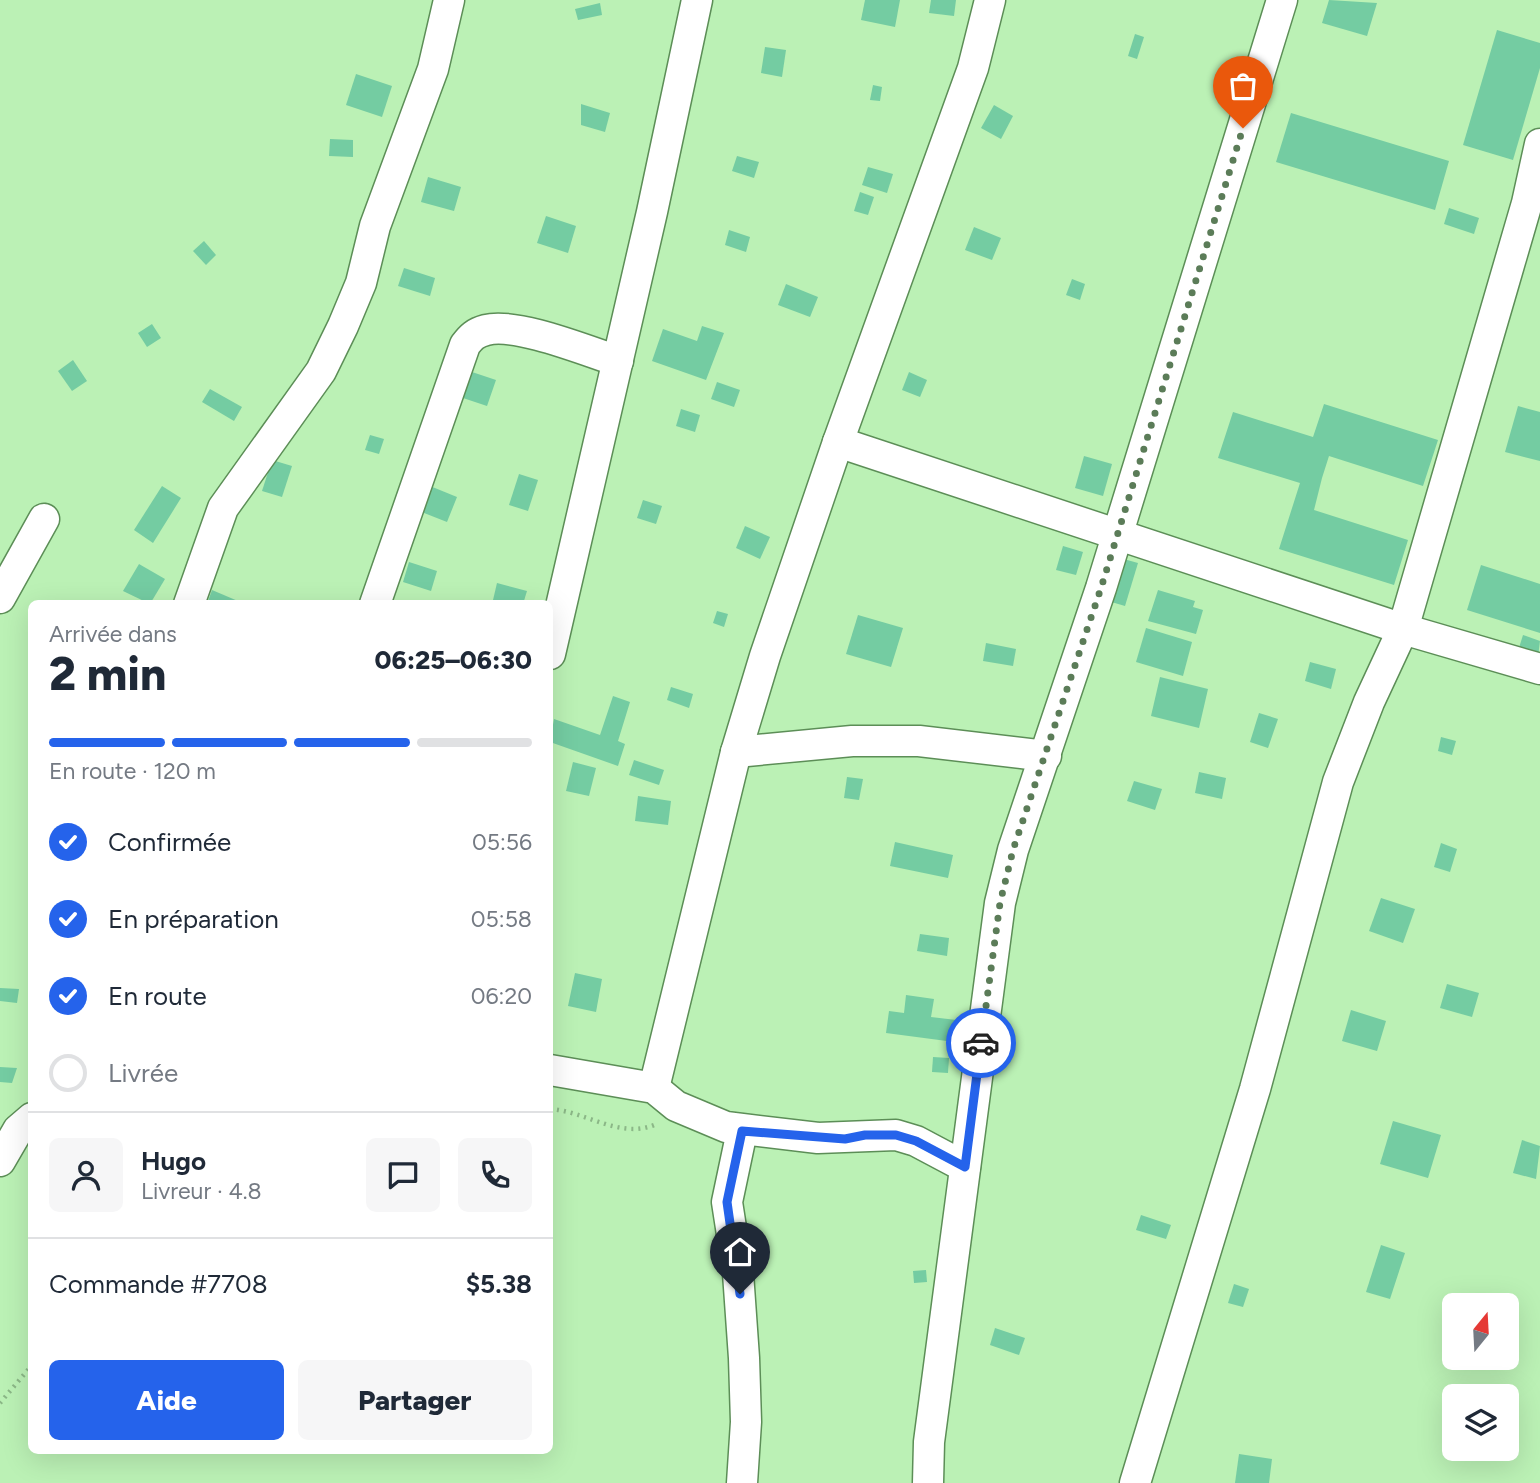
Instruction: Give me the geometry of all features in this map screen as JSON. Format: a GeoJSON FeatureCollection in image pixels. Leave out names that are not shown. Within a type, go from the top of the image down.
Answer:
{"type":"FeatureCollection","features":[{"type":"Feature","properties":{"kind":"street"},"geometry":{"type":"LineString","coordinates":[[190,600],[223,508],[315,381],[343,326],[361,283],[375,226],[433,69],[449,0]]}},
{"type":"Feature","properties":{"kind":"street"},"geometry":{"type":"LineString","coordinates":[[553,641],[697,0]]}},
{"type":"Feature","properties":{"kind":"street"},"geometry":{"type":"LineString","coordinates":[[665,1097],[736,752],[838,442],[973,68],[990,0]]}},
{"type":"Feature","properties":{"kind":"street"},"geometry":{"type":"LineString","coordinates":[[928,1483],[929,1442],[1000,903],[1013,850],[1117,536],[1282,0]]}},
{"type":"Feature","properties":{"kind":"street"},"geometry":{"type":"LineString","coordinates":[[1135,1483],[1255,1089],[1338,782],[1369,702],[1403,629],[1534,205],[1540,144]]}},
{"type":"Feature","properties":{"kind":"street"},"geometry":{"type":"LineString","coordinates":[[376,600],[464,345],[473,335],[489,329],[538,335],[618,361]]}},
{"type":"Feature","properties":{"kind":"street"},"geometry":{"type":"LineString","coordinates":[[838,442],[1403,629],[1540,669]]}},
{"type":"Feature","properties":{"kind":"street"},"geometry":{"type":"LineString","coordinates":[[0,598],[44,519]]}},
{"type":"Feature","properties":{"kind":"street"},"geometry":{"type":"LineString","coordinates":[[736,752],[852,741],[919,741],[1046,756]]}},
{"type":"Feature","properties":{"kind":"street"},"geometry":{"type":"LineString","coordinates":[[553,1071],[665,1097],[705,1121],[742,1131],[845,1139],[865,1135],[896,1135],[916,1141],[965,1167]]}},
{"type":"Feature","properties":{"kind":"street"},"geometry":{"type":"LineString","coordinates":[[0,1161],[18,1130],[28,1121]]}},
{"type":"Feature","properties":{"kind":"street"},"geometry":{"type":"LineString","coordinates":[[742,1131],[727,1202],[738,1273],[744,1358],[746,1422],[742,1483]]}},
{"type":"Feature","properties":{"kind":"path"},"geometry":{"type":"LineString","coordinates":[[553,1109],[568,1110],[625,1130],[642,1130],[660,1122],[665,1097]]}},
{"type":"Feature","properties":{"kind":"path"},"geometry":{"type":"LineString","coordinates":[[0,1403],[28,1370]]}},
{"type":"Feature","properties":{"kind":"building"},"geometry":{"type":"Polygon","coordinates":[[[865,0],[900,0],[895,27],[861,20],[865,0]]]}},
{"type":"Feature","properties":{"kind":"building"},"geometry":{"type":"Polygon","coordinates":[[[931,0],[956,0],[954,16],[929,13],[931,0]]]}},
{"type":"Feature","properties":{"kind":"building"},"geometry":{"type":"Polygon","coordinates":[[[1329,0],[1377,3],[1367,36],[1322,23],[1329,0]]]}},
{"type":"Feature","properties":{"kind":"building"},"geometry":{"type":"Polygon","coordinates":[[[600,3],[602,15],[578,20],[575,9],[600,3]]]}},
{"type":"Feature","properties":{"kind":"building"},"geometry":{"type":"Polygon","coordinates":[[[1497,30],[1540,43],[1540,68],[1513,160],[1463,145],[1497,30]]]}},
{"type":"Feature","properties":{"kind":"building"},"geometry":{"type":"Polygon","coordinates":[[[1135,34],[1144,37],[1137,59],[1128,56],[1135,34]]]}},
{"type":"Feature","properties":{"kind":"building"},"geometry":{"type":"Polygon","coordinates":[[[765,47],[786,50],[782,77],[761,73],[765,47]]]}},
{"type":"Feature","properties":{"kind":"building"},"geometry":{"type":"Polygon","coordinates":[[[356,74],[392,86],[382,117],[346,105],[356,74]]]}},
{"type":"Feature","properties":{"kind":"building"},"geometry":{"type":"Polygon","coordinates":[[[873,85],[882,87],[880,101],[870,100],[873,85]]]}},
{"type":"Feature","properties":{"kind":"building"},"geometry":{"type":"Polygon","coordinates":[[[581,104],[610,113],[605,132],[581,125],[581,104]]]}},
{"type":"Feature","properties":{"kind":"building"},"geometry":{"type":"Polygon","coordinates":[[[994,105],[1013,116],[1001,139],[981,128],[994,105]]]}},
{"type":"Feature","properties":{"kind":"building"},"geometry":{"type":"Polygon","coordinates":[[[1291,113],[1449,161],[1435,210],[1276,162],[1291,113]]]}},
{"type":"Feature","properties":{"kind":"building"},"geometry":{"type":"Polygon","coordinates":[[[330,139],[353,140],[353,157],[329,156],[330,139]]]}},
{"type":"Feature","properties":{"kind":"building"},"geometry":{"type":"Polygon","coordinates":[[[737,156],[759,162],[754,178],[732,171],[737,156]]]}},
{"type":"Feature","properties":{"kind":"building"},"geometry":{"type":"Polygon","coordinates":[[[868,167],[893,174],[887,193],[862,185],[868,167]]]}},
{"type":"Feature","properties":{"kind":"building"},"geometry":{"type":"Polygon","coordinates":[[[428,177],[461,187],[454,211],[421,202],[428,177]]]}},
{"type":"Feature","properties":{"kind":"building"},"geometry":{"type":"Polygon","coordinates":[[[860,192],[874,197],[868,215],[854,211],[860,192]]]}},
{"type":"Feature","properties":{"kind":"building"},"geometry":{"type":"Polygon","coordinates":[[[1449,208],[1479,218],[1474,234],[1444,224],[1449,208]]]}},
{"type":"Feature","properties":{"kind":"building"},"geometry":{"type":"Polygon","coordinates":[[[546,216],[576,226],[568,253],[537,243],[546,216]]]}},
{"type":"Feature","properties":{"kind":"building"},"geometry":{"type":"Polygon","coordinates":[[[974,227],[1001,238],[992,260],[965,250],[974,227]]]}},
{"type":"Feature","properties":{"kind":"building"},"geometry":{"type":"Polygon","coordinates":[[[729,230],[750,237],[746,252],[725,245],[729,230]]]}},
{"type":"Feature","properties":{"kind":"building"},"geometry":{"type":"Polygon","coordinates":[[[204,241],[216,255],[206,265],[193,251],[204,241]]]}},
{"type":"Feature","properties":{"kind":"building"},"geometry":{"type":"Polygon","coordinates":[[[404,268],[435,278],[430,296],[398,286],[404,268]]]}},
{"type":"Feature","properties":{"kind":"building"},"geometry":{"type":"Polygon","coordinates":[[[1072,279],[1085,284],[1080,300],[1066,295],[1072,279]]]}},
{"type":"Feature","properties":{"kind":"building"},"geometry":{"type":"Polygon","coordinates":[[[786,284],[818,297],[810,317],[778,305],[786,284]]]}},
{"type":"Feature","properties":{"kind":"building"},"geometry":{"type":"Polygon","coordinates":[[[152,324],[161,338],[147,347],[138,333],[152,324]]]}},
{"type":"Feature","properties":{"kind":"building"},"geometry":{"type":"Polygon","coordinates":[[[702,326],[724,333],[706,380],[652,361],[663,329],[697,341],[702,326]]]}},
{"type":"Feature","properties":{"kind":"building"},"geometry":{"type":"Polygon","coordinates":[[[73,360],[87,381],[72,391],[58,371],[73,360]]]}},
{"type":"Feature","properties":{"kind":"building"},"geometry":{"type":"Polygon","coordinates":[[[472,372],[496,380],[487,406],[463,398],[472,372]]]}},
{"type":"Feature","properties":{"kind":"building"},"geometry":{"type":"Polygon","coordinates":[[[909,372],[927,380],[920,397],[902,390],[909,372]]]}},
{"type":"Feature","properties":{"kind":"building"},"geometry":{"type":"Polygon","coordinates":[[[717,382],[740,390],[734,407],[711,399],[717,382]]]}},
{"type":"Feature","properties":{"kind":"building"},"geometry":{"type":"Polygon","coordinates":[[[210,389],[242,407],[234,421],[202,402],[210,389]]]}},
{"type":"Feature","properties":{"kind":"building"},"geometry":{"type":"Polygon","coordinates":[[[1324,404],[1438,440],[1423,486],[1329,456],[1322,478],[1314,510],[1408,540],[1394,585],[1279,549],[1300,483],[1218,458],[1233,412],[1313,437],[1324,404]]]}},
{"type":"Feature","properties":{"kind":"building"},"geometry":{"type":"Polygon","coordinates":[[[1518,406],[1540,412],[1540,461],[1505,452],[1518,406]]]}},
{"type":"Feature","properties":{"kind":"building"},"geometry":{"type":"Polygon","coordinates":[[[681,409],[700,415],[695,432],[676,426],[681,409]]]}},
{"type":"Feature","properties":{"kind":"building"},"geometry":{"type":"Polygon","coordinates":[[[370,435],[384,439],[379,454],[365,450],[370,435]]]}},
{"type":"Feature","properties":{"kind":"building"},"geometry":{"type":"Polygon","coordinates":[[[1084,456],[1112,464],[1103,496],[1075,488],[1084,456]]]}},
{"type":"Feature","properties":{"kind":"building"},"geometry":{"type":"Polygon","coordinates":[[[272,460],[292,466],[282,497],[262,491],[272,460]]]}},
{"type":"Feature","properties":{"kind":"building"},"geometry":{"type":"Polygon","coordinates":[[[519,474],[538,480],[528,511],[509,505],[519,474]]]}},
{"type":"Feature","properties":{"kind":"building"},"geometry":{"type":"Polygon","coordinates":[[[162,486],[181,498],[153,543],[134,530],[162,486]]]}},
{"type":"Feature","properties":{"kind":"building"},"geometry":{"type":"Polygon","coordinates":[[[430,486],[457,497],[447,522],[419,511],[430,486]]]}},
{"type":"Feature","properties":{"kind":"building"},"geometry":{"type":"Polygon","coordinates":[[[643,500],[662,506],[656,524],[637,518],[643,500]]]}},
{"type":"Feature","properties":{"kind":"building"},"geometry":{"type":"Polygon","coordinates":[[[745,526],[770,537],[760,559],[736,548],[745,526]]]}},
{"type":"Feature","properties":{"kind":"building"},"geometry":{"type":"Polygon","coordinates":[[[1063,546],[1083,552],[1076,575],[1056,570],[1063,546]]]}},
{"type":"Feature","properties":{"kind":"building"},"geometry":{"type":"Polygon","coordinates":[[[1120,558],[1138,563],[1125,606],[1108,601],[1120,558]]]}},
{"type":"Feature","properties":{"kind":"building"},"geometry":{"type":"Polygon","coordinates":[[[409,562],[437,571],[431,591],[403,582],[409,562]]]}},
{"type":"Feature","properties":{"kind":"building"},"geometry":{"type":"Polygon","coordinates":[[[139,564],[165,579],[152,600],[142,600],[123,591],[139,564]]]}},
{"type":"Feature","properties":{"kind":"building"},"geometry":{"type":"Polygon","coordinates":[[[1481,565],[1540,584],[1540,633],[1467,610],[1481,565]]]}},
{"type":"Feature","properties":{"kind":"building"},"geometry":{"type":"Polygon","coordinates":[[[497,583],[527,591],[524,600],[493,600],[497,583]]]}},
{"type":"Feature","properties":{"kind":"building"},"geometry":{"type":"Polygon","coordinates":[[[212,590],[236,600],[208,600],[212,590]]]}},
{"type":"Feature","properties":{"kind":"building"},"geometry":{"type":"Polygon","coordinates":[[[1158,590],[1195,601],[1193,607],[1203,610],[1196,634],[1148,621],[1158,590]]]}},
{"type":"Feature","properties":{"kind":"building"},"geometry":{"type":"Polygon","coordinates":[[[717,611],[728,614],[724,627],[713,623],[717,611]]]}},
{"type":"Feature","properties":{"kind":"building"},"geometry":{"type":"Polygon","coordinates":[[[858,615],[903,628],[891,667],[846,654],[858,615]]]}},
{"type":"Feature","properties":{"kind":"building"},"geometry":{"type":"Polygon","coordinates":[[[1146,628],[1192,642],[1183,676],[1136,662],[1146,628]]]}},
{"type":"Feature","properties":{"kind":"building"},"geometry":{"type":"Polygon","coordinates":[[[1523,635],[1540,641],[1538,657],[1518,651],[1523,635]]]}},
{"type":"Feature","properties":{"kind":"building"},"geometry":{"type":"Polygon","coordinates":[[[986,643],[1016,649],[1013,666],[983,661],[986,643]]]}},
{"type":"Feature","properties":{"kind":"building"},"geometry":{"type":"Polygon","coordinates":[[[1310,662],[1336,669],[1331,689],[1305,681],[1310,662]]]}},
{"type":"Feature","properties":{"kind":"building"},"geometry":{"type":"Polygon","coordinates":[[[1160,677],[1208,689],[1199,728],[1151,716],[1160,677]]]}},
{"type":"Feature","properties":{"kind":"building"},"geometry":{"type":"Polygon","coordinates":[[[671,687],[693,694],[689,708],[667,700],[671,687]]]}},
{"type":"Feature","properties":{"kind":"building"},"geometry":{"type":"Polygon","coordinates":[[[613,696],[630,702],[618,741],[625,744],[618,766],[553,743],[554,719],[600,735],[613,696]]]}},
{"type":"Feature","properties":{"kind":"building"},"geometry":{"type":"Polygon","coordinates":[[[1259,713],[1278,719],[1268,748],[1250,742],[1259,713]]]}},
{"type":"Feature","properties":{"kind":"building"},"geometry":{"type":"Polygon","coordinates":[[[1441,737],[1456,741],[1452,755],[1438,751],[1441,737]]]}},
{"type":"Feature","properties":{"kind":"building"},"geometry":{"type":"Polygon","coordinates":[[[634,760],[664,770],[659,785],[629,775],[634,760]]]}},
{"type":"Feature","properties":{"kind":"building"},"geometry":{"type":"Polygon","coordinates":[[[573,762],[596,768],[589,796],[566,791],[573,762]]]}},
{"type":"Feature","properties":{"kind":"building"},"geometry":{"type":"Polygon","coordinates":[[[1199,772],[1226,778],[1222,799],[1195,793],[1199,772]]]}},
{"type":"Feature","properties":{"kind":"building"},"geometry":{"type":"Polygon","coordinates":[[[847,777],[863,779],[859,800],[844,798],[847,777]]]}},
{"type":"Feature","properties":{"kind":"building"},"geometry":{"type":"Polygon","coordinates":[[[1134,781],[1162,789],[1155,810],[1127,801],[1134,781]]]}},
{"type":"Feature","properties":{"kind":"building"},"geometry":{"type":"Polygon","coordinates":[[[638,796],[671,801],[668,825],[635,821],[638,796]]]}},
{"type":"Feature","properties":{"kind":"building"},"geometry":{"type":"Polygon","coordinates":[[[895,842],[953,855],[948,878],[890,866],[895,842]]]}},
{"type":"Feature","properties":{"kind":"building"},"geometry":{"type":"Polygon","coordinates":[[[1441,843],[1457,849],[1450,872],[1434,867],[1441,843]]]}},
{"type":"Feature","properties":{"kind":"building"},"geometry":{"type":"Polygon","coordinates":[[[1381,898],[1415,909],[1403,943],[1369,931],[1381,898]]]}},
{"type":"Feature","properties":{"kind":"building"},"geometry":{"type":"Polygon","coordinates":[[[920,934],[949,938],[947,956],[917,951],[920,934]]]}},
{"type":"Feature","properties":{"kind":"building"},"geometry":{"type":"Polygon","coordinates":[[[575,973],[602,979],[596,1012],[568,1006],[575,973]]]}},
{"type":"Feature","properties":{"kind":"building"},"geometry":{"type":"Polygon","coordinates":[[[1447,984],[1479,993],[1472,1017],[1440,1008],[1447,984]]]}},
{"type":"Feature","properties":{"kind":"building"},"geometry":{"type":"Polygon","coordinates":[[[0,988],[19,989],[17,1003],[0,1001],[0,988]]]}},
{"type":"Feature","properties":{"kind":"building"},"geometry":{"type":"Polygon","coordinates":[[[906,995],[934,999],[931,1017],[965,1021],[962,1043],[886,1033],[889,1011],[904,1013],[906,995]]]}},
{"type":"Feature","properties":{"kind":"building"},"geometry":{"type":"Polygon","coordinates":[[[1351,1010],[1386,1021],[1377,1051],[1342,1041],[1351,1010]]]}},
{"type":"Feature","properties":{"kind":"building"},"geometry":{"type":"Polygon","coordinates":[[[933,1057],[949,1058],[948,1073],[932,1072],[933,1057]]]}},
{"type":"Feature","properties":{"kind":"building"},"geometry":{"type":"Polygon","coordinates":[[[0,1067],[17,1068],[12,1083],[0,1082],[0,1067]]]}},
{"type":"Feature","properties":{"kind":"building"},"geometry":{"type":"Polygon","coordinates":[[[1393,1121],[1441,1135],[1428,1178],[1380,1164],[1393,1121]]]}},
{"type":"Feature","properties":{"kind":"building"},"geometry":{"type":"Polygon","coordinates":[[[1522,1140],[1540,1146],[1536,1179],[1513,1173],[1522,1140]]]}},
{"type":"Feature","properties":{"kind":"building"},"geometry":{"type":"Polygon","coordinates":[[[1141,1215],[1171,1225],[1166,1239],[1136,1230],[1141,1215]]]}},
{"type":"Feature","properties":{"kind":"building"},"geometry":{"type":"Polygon","coordinates":[[[1381,1245],[1405,1253],[1390,1299],[1366,1292],[1381,1245]]]}},
{"type":"Feature","properties":{"kind":"building"},"geometry":{"type":"Polygon","coordinates":[[[926,1270],[927,1282],[914,1283],[913,1271],[926,1270]]]}},
{"type":"Feature","properties":{"kind":"building"},"geometry":{"type":"Polygon","coordinates":[[[1234,1284],[1249,1289],[1243,1307],[1228,1303],[1234,1284]]]}},
{"type":"Feature","properties":{"kind":"building"},"geometry":{"type":"Polygon","coordinates":[[[995,1328],[1025,1338],[1019,1355],[990,1345],[995,1328]]]}},
{"type":"Feature","properties":{"kind":"building"},"geometry":{"type":"Polygon","coordinates":[[[1239,1454],[1272,1459],[1269,1483],[1235,1483],[1239,1454]]]}},
{"type":"Feature","properties":{"kind":"way so far"},"geometry":{"type":"LineString","coordinates":[[981,1043],[1000,903],[1013,850],[1101,588],[1243,128]]}},
{"type":"Feature","properties":{"kind":"route"},"geometry":{"type":"LineString","coordinates":[[740,1294],[727,1202],[742,1131],[845,1139],[865,1135],[896,1135],[916,1141],[965,1167],[981,1043]]}}]}
